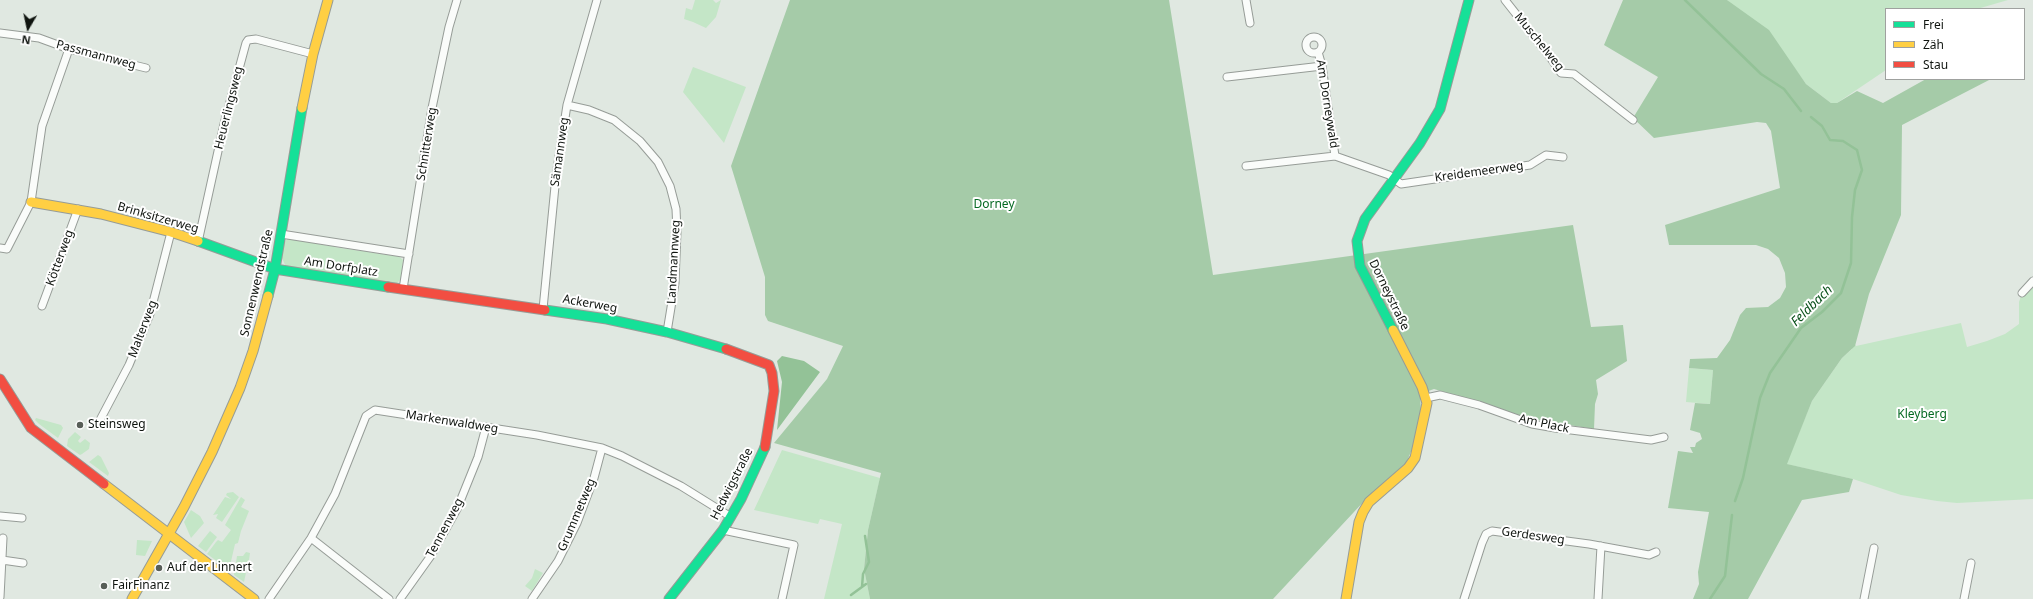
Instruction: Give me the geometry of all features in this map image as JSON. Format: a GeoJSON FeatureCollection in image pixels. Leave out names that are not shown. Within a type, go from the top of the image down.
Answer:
{"type":"FeatureCollection","features":[{"type":"Feature","properties":{"kind":"street","name":"Sonnenwendstraße"},"geometry":{"type":"LineString","coordinates":[[169,534],[219,439],[240,388],[253,351],[275,269],[295,140],[313,54],[328,0]]}},
{"type":"Feature","properties":{"kind":"street","name":"Schnitterweg"},"geometry":{"type":"LineString","coordinates":[[403,289],[432,108],[456,0]]}},
{"type":"Feature","properties":{"kind":"street","name":"Sämannweg"},"geometry":{"type":"LineString","coordinates":[[543,309],[556,176],[567,105],[580,53],[596,0]]}},
{"type":"Feature","properties":{"kind":"street"},"geometry":{"type":"LineString","coordinates":[[1246,0],[1250,24]]}},
{"type":"Feature","properties":{"kind":"street","name":"Dorneystraße"},"geometry":{"type":"LineString","coordinates":[[1426,398],[1360,266],[1357,255],[1357,241],[1361,227],[1420,143],[1440,109],[1469,0]]}},
{"type":"Feature","properties":{"kind":"street","name":"Muschelweg"},"geometry":{"type":"LineString","coordinates":[[1505,0],[1561,73],[1574,74],[1633,120]]}},
{"type":"Feature","properties":{"kind":"street","name":"Passmannweg"},"geometry":{"type":"LineString","coordinates":[[0,33],[39,38],[69,49],[146,68]]}},
{"type":"Feature","properties":{"kind":"street","name":"Heuerlingsweg"},"geometry":{"type":"LineString","coordinates":[[198,242],[224,124],[246,43],[251,39],[256,39],[313,54]]}},
{"type":"Feature","properties":{"kind":"street"},"geometry":{"type":"LineString","coordinates":[[0,248],[7,249],[31,202],[42,126],[69,49]]}},
{"type":"Feature","properties":{"kind":"street","name":"Am Dorneywald"},"geometry":{"type":"LineString","coordinates":[[1318,52],[1322,66],[1335,156]]}},
{"type":"Feature","properties":{"kind":"street"},"geometry":{"type":"LineString","coordinates":[[1227,76],[1322,66]]}},
{"type":"Feature","properties":{"kind":"street","name":"Landmannweg"},"geometry":{"type":"LineString","coordinates":[[567,105],[589,110],[620,124],[640,141],[658,162],[670,186],[676,209],[677,230],[675,283],[667,332]]}},
{"type":"Feature","properties":{"kind":"street","name":"Kreidemeerweg"},"geometry":{"type":"LineString","coordinates":[[1395,179],[1401,184],[1530,165],[1546,155],[1563,157]]}},
{"type":"Feature","properties":{"kind":"street","name":"Am Dorneywald"},"geometry":{"type":"LineString","coordinates":[[1246,166],[1335,156],[1395,179]]}},
{"type":"Feature","properties":{"kind":"street","name":"Brinksitzerweg"},"geometry":{"type":"LineString","coordinates":[[31,202],[78,209],[171,232],[275,269]]}},
{"type":"Feature","properties":{"kind":"street","name":"Kötterweg"},"geometry":{"type":"LineString","coordinates":[[42,306],[78,209]]}},
{"type":"Feature","properties":{"kind":"street","name":"Malterweg"},"geometry":{"type":"LineString","coordinates":[[100,420],[129,365],[150,314],[171,232]]}},
{"type":"Feature","properties":{"kind":"street","name":"Am Dorfplatz"},"geometry":{"type":"LineString","coordinates":[[281,234],[409,254]]}},
{"type":"Feature","properties":{"kind":"street","name":"Am Dorfplatz"},"geometry":{"type":"LineString","coordinates":[[275,269],[403,289]]}},
{"type":"Feature","properties":{"kind":"street"},"geometry":{"type":"LineString","coordinates":[[2022,293],[2033,281]]}},
{"type":"Feature","properties":{"kind":"street","name":"Ackerweg"},"geometry":{"type":"LineString","coordinates":[[403,289],[607,319],[667,332],[720,347],[768,365]]}},
{"type":"Feature","properties":{"kind":"street","name":"Hedwigstraße"},"geometry":{"type":"LineString","coordinates":[[669,599],[723,530],[750,481],[766,443],[774,391],[772,373],[768,365]]}},
{"type":"Feature","properties":{"kind":"street"},"geometry":{"type":"LineString","coordinates":[[0,380],[30,428],[254,599]]}},
{"type":"Feature","properties":{"kind":"street","name":"Am Plack"},"geometry":{"type":"LineString","coordinates":[[1426,398],[1440,395],[1479,405],[1532,424],[1555,428],[1652,440],[1664,437]]}},
{"type":"Feature","properties":{"kind":"street"},"geometry":{"type":"LineString","coordinates":[[1346,599],[1361,517],[1369,502],[1408,468],[1415,458],[1426,410],[1426,398]]}},
{"type":"Feature","properties":{"kind":"street","name":"Markenwaldweg"},"geometry":{"type":"LineString","coordinates":[[269,599],[311,538],[335,494],[366,416],[372,410],[381,410],[537,435],[602,448],[622,456],[681,486],[730,517]]}},
{"type":"Feature","properties":{"kind":"street","name":"Tennenweg"},"geometry":{"type":"LineString","coordinates":[[400,599],[430,557],[457,509],[478,457],[486,427]]}},
{"type":"Feature","properties":{"kind":"street","name":"Grummetweg"},"geometry":{"type":"LineString","coordinates":[[532,599],[558,561],[577,523],[594,478],[602,448]]}},
{"type":"Feature","properties":{"kind":"street"},"geometry":{"type":"LineString","coordinates":[[0,516],[22,518]]}},
{"type":"Feature","properties":{"kind":"street"},"geometry":{"type":"LineString","coordinates":[[723,530],[794,545],[782,599]]}},
{"type":"Feature","properties":{"kind":"street","name":"Gerdesweg"},"geometry":{"type":"LineString","coordinates":[[1464,599],[1478,552],[1489,532],[1504,532],[1601,546],[1649,555],[1656,552]]}},
{"type":"Feature","properties":{"kind":"street"},"geometry":{"type":"LineString","coordinates":[[132,599],[169,534]]}},
{"type":"Feature","properties":{"kind":"street"},"geometry":{"type":"LineString","coordinates":[[0,597],[3,538]]}},
{"type":"Feature","properties":{"kind":"street"},"geometry":{"type":"LineString","coordinates":[[311,538],[389,599]]}},
{"type":"Feature","properties":{"kind":"street"},"geometry":{"type":"LineString","coordinates":[[1599,597],[1601,546]]}},
{"type":"Feature","properties":{"kind":"street"},"geometry":{"type":"LineString","coordinates":[[1864,599],[1874,548]]}},
{"type":"Feature","properties":{"kind":"street"},"geometry":{"type":"LineString","coordinates":[[2,560],[23,563]]}},
{"type":"Feature","properties":{"kind":"street"},"geometry":{"type":"LineString","coordinates":[[1964,599],[1971,563]]}},
{"type":"Feature","properties":{"kind":"green space"},"geometry":{"type":"Polygon","coordinates":[[[695,0],[713,0],[716,3],[721,0],[716,17],[706,28],[684,19],[686,8],[692,10],[695,0]]]}},
{"type":"Feature","properties":{"kind":"green space","name":"Dorney"},"geometry":{"type":"Polygon","coordinates":[[[790,0],[1169,0],[1213,275],[1573,225],[1591,327],[1623,325],[1627,361],[1596,380],[1598,394],[1595,404],[1594,429],[1532,419],[1434,389],[1420,394],[1421,411],[1414,445],[1406,463],[1367,498],[1273,599],[870,599],[864,569],[868,530],[881,473],[774,443],[827,379],[843,346],[768,321],[765,315],[765,277],[731,166],[790,0]]]}},
{"type":"Feature","properties":{"kind":"green space"},"geometry":{"type":"Polygon","coordinates":[[[1623,0],[1727,0],[1769,30],[1806,84],[1831,103],[1837,103],[1857,91],[1883,103],[1924,80],[1989,80],[1902,125],[1901,215],[1869,294],[1855,346],[1842,358],[1812,401],[1787,464],[1853,479],[1849,492],[1802,500],[1748,599],[1693,599],[1699,584],[1698,572],[1709,512],[1668,508],[1678,451],[1693,453],[1690,447],[1695,447],[1696,443],[1702,439],[1700,433],[1690,430],[1695,403],[1710,404],[1713,370],[1689,368],[1690,359],[1717,358],[1730,340],[1740,315],[1746,308],[1768,307],[1780,298],[1786,287],[1785,273],[1779,258],[1768,249],[1756,245],[1669,245],[1665,225],[1780,188],[1771,131],[1766,123],[1757,122],[1654,138],[1633,118],[1658,77],[1604,45],[1623,0]]]}},
{"type":"Feature","properties":{"kind":"green space"},"geometry":{"type":"Polygon","coordinates":[[[1727,0],[2008,0],[1980,8],[1885,8],[1885,71],[1837,103],[1831,103],[1806,84],[1792,65],[1727,0]]]}},
{"type":"Feature","properties":{"kind":"green space"},"geometry":{"type":"Polygon","coordinates":[[[693,67],[746,87],[724,143],[683,92],[693,67]]]}},
{"type":"Feature","properties":{"kind":"green space"},"geometry":{"type":"Polygon","coordinates":[[[288,238],[329,246],[330,243],[333,243],[334,247],[361,251],[363,248],[368,252],[394,256],[395,253],[403,260],[401,279],[396,284],[286,267],[282,258],[284,243],[288,238]]]}},
{"type":"Feature","properties":{"kind":"green space","name":"Kleyberg"},"geometry":{"type":"Polygon","coordinates":[[[2033,281],[2033,499],[1957,503],[1937,501],[1901,495],[1853,479],[1786,464],[1812,401],[1842,358],[1852,349],[1852,340],[1856,346],[1961,323],[1967,347],[1987,341],[2005,334],[2019,324],[2019,302],[2022,293],[2033,281]]]}},
{"type":"Feature","properties":{"kind":"green space"},"geometry":{"type":"Polygon","coordinates":[[[1689,368],[1713,370],[1710,404],[1686,402],[1689,368]]]}},
{"type":"Feature","properties":{"kind":"green space"},"geometry":{"type":"Polygon","coordinates":[[[36,418],[61,425],[63,428],[58,438],[39,424],[35,420],[36,418]]]}},
{"type":"Feature","properties":{"kind":"green space"},"geometry":{"type":"Polygon","coordinates":[[[75,432],[81,437],[78,441],[80,443],[85,439],[90,443],[89,449],[80,455],[67,446],[68,439],[75,432]]]}},
{"type":"Feature","properties":{"kind":"green space"},"geometry":{"type":"Polygon","coordinates":[[[782,450],[880,478],[868,530],[864,569],[870,599],[824,599],[842,524],[820,519],[818,524],[754,510],[782,450]]]}},
{"type":"Feature","properties":{"kind":"green space"},"geometry":{"type":"Polygon","coordinates":[[[98,455],[101,457],[109,473],[108,476],[89,462],[98,455]]]}},
{"type":"Feature","properties":{"kind":"green space"},"geometry":{"type":"Polygon","coordinates":[[[233,492],[239,497],[222,522],[216,518],[218,514],[213,515],[225,497],[231,499],[226,495],[227,493],[233,492]]]}},
{"type":"Feature","properties":{"kind":"green space"},"geometry":{"type":"Polygon","coordinates":[[[241,497],[245,500],[241,507],[249,511],[238,543],[235,544],[229,570],[207,554],[218,540],[222,542],[231,530],[225,525],[241,497]]]}},
{"type":"Feature","properties":{"kind":"green space"},"geometry":{"type":"Polygon","coordinates":[[[191,510],[200,516],[204,523],[191,538],[184,522],[191,510]]]}},
{"type":"Feature","properties":{"kind":"green space"},"geometry":{"type":"Polygon","coordinates":[[[210,531],[217,537],[206,552],[198,546],[210,531]]]}},
{"type":"Feature","properties":{"kind":"green space"},"geometry":{"type":"Polygon","coordinates":[[[137,540],[152,541],[145,556],[136,555],[137,540]]]}},
{"type":"Feature","properties":{"kind":"green space"},"geometry":{"type":"Polygon","coordinates":[[[246,552],[250,553],[248,567],[240,562],[247,568],[244,582],[234,575],[237,556],[243,556],[246,552]]]}},
{"type":"Feature","properties":{"kind":"green space"},"geometry":{"type":"Polygon","coordinates":[[[535,569],[543,573],[532,591],[525,586],[532,578],[535,569]]]}},
{"type":"Feature","properties":{"kind":"shaded area"},"geometry":{"type":"Polygon","coordinates":[[[782,356],[804,361],[820,372],[777,430],[782,382],[777,361],[782,356]]]}},
{"type":"Feature","properties":{"kind":"waterway","name":"Feldbach"},"geometry":{"type":"LineString","coordinates":[[1685,0],[1761,74],[1784,89],[1801,111]]}},
{"type":"Feature","properties":{"kind":"waterway","name":"Feldbach"},"geometry":{"type":"LineString","coordinates":[[1735,501],[1743,478],[1760,398],[1770,373],[1801,328],[1822,312],[1841,293],[1851,263],[1852,217],[1855,190],[1862,170],[1857,150],[1843,141],[1830,140],[1822,126],[1811,117]]}},
{"type":"Feature","properties":{"kind":"waterway","name":"Feldbach"},"geometry":{"type":"LineString","coordinates":[[1710,599],[1725,576],[1732,515]]}},
{"type":"Feature","properties":{"kind":"waterway"},"geometry":{"type":"LineString","coordinates":[[862,587],[863,574],[869,562],[865,536]]}},
{"type":"Feature","properties":{"kind":"waterway"},"geometry":{"type":"LineString","coordinates":[[851,595],[866,584]]}},
{"type":"Feature","properties":{"kind":"traffic: fast"},"geometry":{"type":"LineString","coordinates":[[1393,330],[1360,266],[1357,241],[1365,219],[1420,143],[1440,109],[1469,0]]}},
{"type":"Feature","properties":{"kind":"traffic: fast"},"geometry":{"type":"LineString","coordinates":[[268,296],[275,269],[302,108]]}},
{"type":"Feature","properties":{"kind":"traffic: fast"},"geometry":{"type":"LineString","coordinates":[[198,241],[275,269],[388,287]]}},
{"type":"Feature","properties":{"kind":"traffic: fast"},"geometry":{"type":"LineString","coordinates":[[545,310],[607,319],[667,332],[726,349]]}},
{"type":"Feature","properties":{"kind":"traffic: fast"},"geometry":{"type":"LineString","coordinates":[[669,599],[723,530],[741,499],[765,447]]}},
{"type":"Feature","properties":{"kind":"traffic: slow"},"geometry":{"type":"LineString","coordinates":[[302,108],[313,54],[328,0]]}},
{"type":"Feature","properties":{"kind":"traffic: slow"},"geometry":{"type":"LineString","coordinates":[[31,202],[101,214],[171,232],[198,241]]}},
{"type":"Feature","properties":{"kind":"traffic: slow"},"geometry":{"type":"LineString","coordinates":[[132,599],[184,507],[212,452],[240,388],[253,351],[268,296]]}},
{"type":"Feature","properties":{"kind":"traffic: slow"},"geometry":{"type":"LineString","coordinates":[[1346,599],[1359,522],[1363,512],[1369,502],[1408,468],[1415,458],[1427,403],[1422,387],[1393,330]]}},
{"type":"Feature","properties":{"kind":"traffic: slow"},"geometry":{"type":"LineString","coordinates":[[104,484],[254,599]]}},
{"type":"Feature","properties":{"kind":"traffic: jam"},"geometry":{"type":"LineString","coordinates":[[388,287],[545,310]]}},
{"type":"Feature","properties":{"kind":"traffic: jam"},"geometry":{"type":"LineString","coordinates":[[726,349],[769,365],[772,373],[774,391],[765,447]]}},
{"type":"Feature","properties":{"kind":"traffic: jam"},"geometry":{"type":"LineString","coordinates":[[0,379],[31,428],[104,484]]}},
{"type":"Feature","properties":{"kind":"place","name":"Steinsweg"},"geometry":{"type":"Point","coordinates":[80,425]}},
{"type":"Feature","properties":{"kind":"place","name":"Auf der Linnert"},"geometry":{"type":"Point","coordinates":[159,568]}},
{"type":"Feature","properties":{"kind":"place","name":"FairFinanz"},"geometry":{"type":"Point","coordinates":[104,586]}}]}
